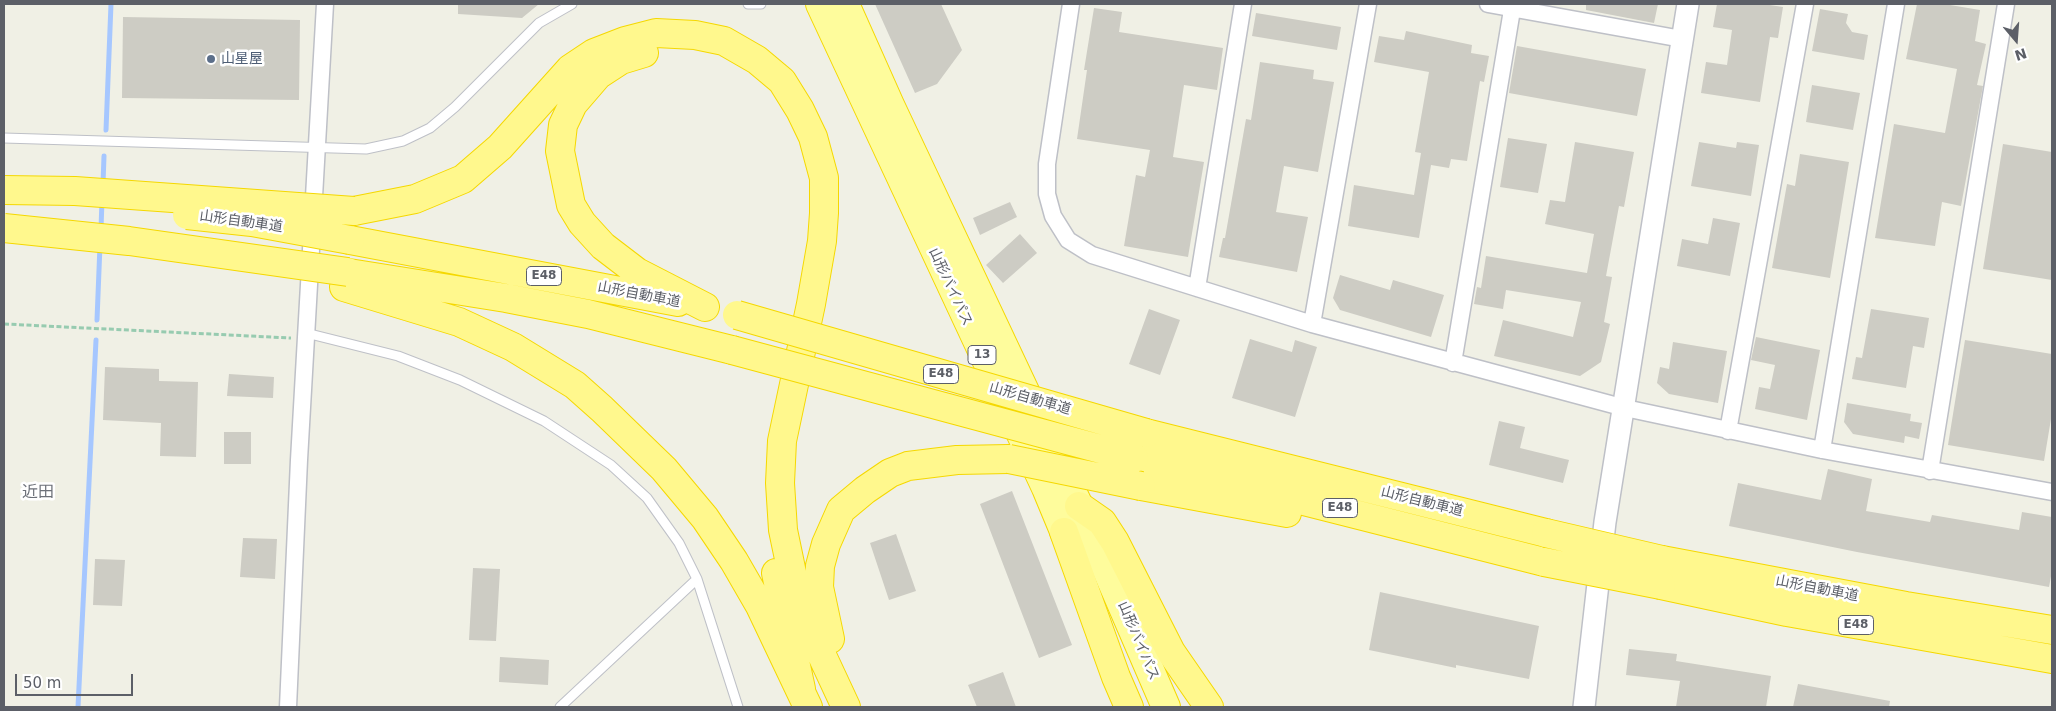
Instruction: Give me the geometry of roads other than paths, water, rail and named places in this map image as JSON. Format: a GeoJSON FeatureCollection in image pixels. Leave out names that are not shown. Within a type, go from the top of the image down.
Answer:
{"type":"FeatureCollection","features":[{"type":"Feature","properties":{"kind":"highway","name":"山形バイパス"},"geometry":{"type":"LineString","coordinates":[[820,4],[1046,488],[1142,707]]}},
{"type":"Feature","properties":{"kind":"highway","name":"山形バイパス"},"geometry":{"type":"LineString","coordinates":[[846,4],[898,123],[1079,506],[1166,707]]}},
{"type":"Feature","properties":{"kind":"highway"},"geometry":{"type":"LineString","coordinates":[[4,190],[75,191],[354,211],[416,199],[462,179],[500,147],[570,69],[594,53],[625,41],[656,33],[695,35],[724,41],[757,60],[782,81],[813,137],[824,178],[822,241],[782,441],[780,483],[783,530],[793,578],[812,634],[846,707]]}},
{"type":"Feature","properties":{"kind":"highway"},"geometry":{"type":"LineString","coordinates":[[705,307],[637,272],[603,246],[582,223],[571,205],[560,151],[563,125],[573,104],[598,75],[621,60],[642,54],[669,50],[696,53],[716,59],[747,74],[780,108],[793,128],[801,153],[809,216],[806,253],[773,407],[768,493],[771,541],[780,597],[804,698]]}},
{"type":"Feature","properties":{"kind":"highway","name":"山形自動車道"},"geometry":{"type":"LineString","coordinates":[[4,200],[142,210],[252,222],[705,307],[1146,432],[1546,533],[1787,612],[2052,660]]}},
{"type":"Feature","properties":{"kind":"highway"},"geometry":{"type":"LineString","coordinates":[[4,228],[129,241],[238,258],[346,280],[459,322],[495,339],[575,385],[664,469],[705,518],[734,561],[760,606],[804,698]]}},
{"type":"Feature","properties":{"kind":"highway","name":"山形自動車道"},"geometry":{"type":"LineString","coordinates":[[346,280],[506,298],[588,314],[732,350],[1134,458],[1544,562],[1662,572],[1896,604],[2052,630]]}},
{"type":"Feature","properties":{"kind":"highway"},"geometry":{"type":"LineString","coordinates":[[846,707],[819,587],[822,558],[842,510],[865,490],[890,473],[908,466],[957,460],[1009,459],[1141,486],[1544,562]]}},
{"type":"Feature","properties":{"kind":"highway"},"geometry":{"type":"LineString","coordinates":[[1079,506],[1102,522],[1115,542],[1171,652],[1209,707]]}},
{"type":"Feature","properties":{"kind":"highway"},"geometry":{"type":"LineString","coordinates":[[1064,532],[1128,707]]}},
{"type":"Feature","properties":{"kind":"street"},"geometry":{"type":"LineString","coordinates":[[288,707],[306,336],[325,4]]}},
{"type":"Feature","properties":{"kind":"street"},"geometry":{"type":"LineString","coordinates":[[1072,4],[1047,164],[1047,194],[1053,216],[1068,240],[1092,255],[1312,324],[1625,408],[1728,432],[1930,471],[2052,492]]}},
{"type":"Feature","properties":{"kind":"street"},"geometry":{"type":"LineString","coordinates":[[1197,288],[1242,4]]}},
{"type":"Feature","properties":{"kind":"street"},"geometry":{"type":"LineString","coordinates":[[1312,324],[1368,4]]}},
{"type":"Feature","properties":{"kind":"street"},"geometry":{"type":"LineString","coordinates":[[1488,4],[1513,6],[1682,39]]}},
{"type":"Feature","properties":{"kind":"street"},"geometry":{"type":"LineString","coordinates":[[1584,707],[1605,522],[1625,408],[1688,4]]}},
{"type":"Feature","properties":{"kind":"street"},"geometry":{"type":"LineString","coordinates":[[1728,432],[1805,4]]}},
{"type":"Feature","properties":{"kind":"street"},"geometry":{"type":"LineString","coordinates":[[1822,450],[1896,4]]}},
{"type":"Feature","properties":{"kind":"street"},"geometry":{"type":"LineString","coordinates":[[1930,471],[2006,4]]}},
{"type":"Feature","properties":{"kind":"street"},"geometry":{"type":"LineString","coordinates":[[1453,363],[1513,6]]}},
{"type":"Feature","properties":{"kind":"lane"},"geometry":{"type":"LineString","coordinates":[[4,138],[318,146],[366,149],[403,141],[430,128],[455,107],[539,23],[572,4]]}},
{"type":"Feature","properties":{"kind":"lane"},"geometry":{"type":"LineString","coordinates":[[748,4],[760,4]]}},
{"type":"Feature","properties":{"kind":"lane"},"geometry":{"type":"LineString","coordinates":[[306,336],[398,356],[460,380],[544,421],[611,465],[647,498],[679,543],[697,579],[738,707]]}},
{"type":"Feature","properties":{"kind":"lane"},"geometry":{"type":"LineString","coordinates":[[560,707],[697,579]]}},
{"type":"Feature","properties":{"kind":"waterway"},"geometry":{"type":"LineString","coordinates":[[106,130],[111,4]]}},
{"type":"Feature","properties":{"kind":"waterway"},"geometry":{"type":"LineString","coordinates":[[103,184],[104,156]]}},
{"type":"Feature","properties":{"kind":"waterway"},"geometry":{"type":"LineString","coordinates":[[101,229],[102,200]]}},
{"type":"Feature","properties":{"kind":"waterway"},"geometry":{"type":"LineString","coordinates":[[97,320],[100,245]]}},
{"type":"Feature","properties":{"kind":"waterway"},"geometry":{"type":"LineString","coordinates":[[78,707],[96,340]]}},
{"type":"Feature","properties":{"kind":"place","name":"山星屋"},"geometry":{"type":"Point","coordinates":[211,59]}},
{"type":"Feature","properties":{"kind":"district","name":"近田"},"geometry":{"type":"Point","coordinates":[38,493]}}]}
